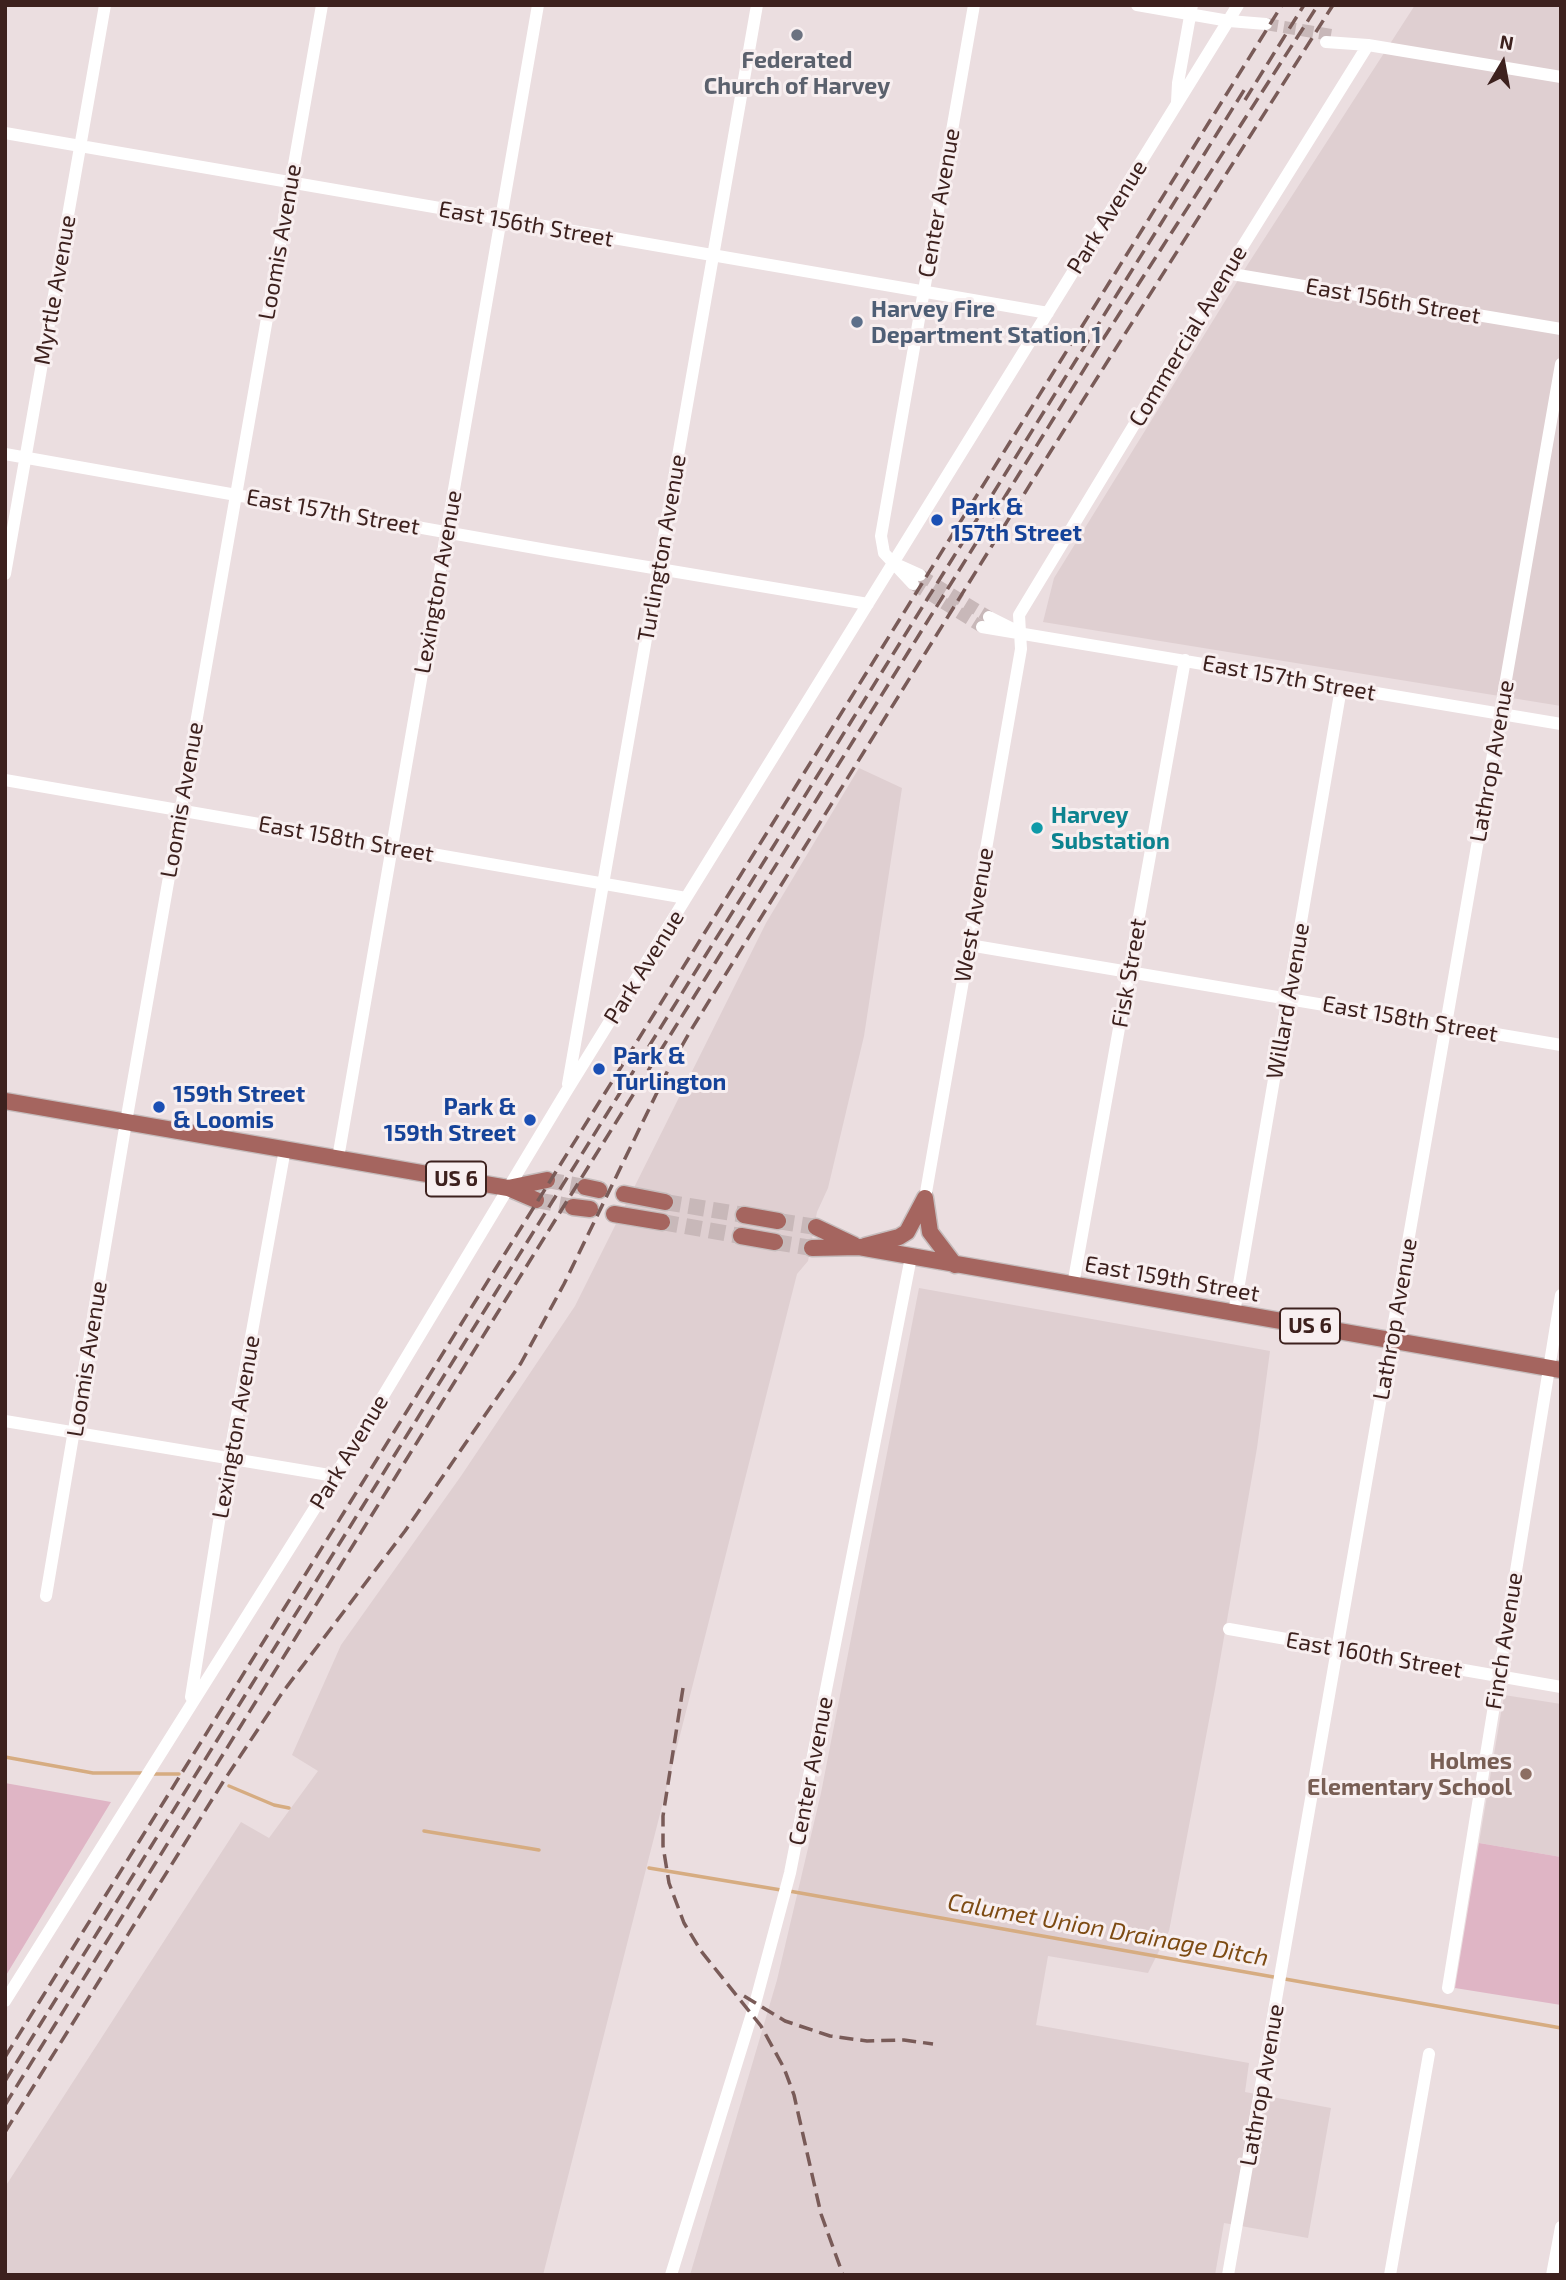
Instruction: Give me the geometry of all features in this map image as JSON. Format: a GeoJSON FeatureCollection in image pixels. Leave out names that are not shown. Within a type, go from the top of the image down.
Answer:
{"type":"FeatureCollection","features":[{"type":"Feature","properties":{"kind":"main road","name":"US 6"},"geometry":{"type":"LineString","coordinates":[[5,1101],[508,1188],[536,1200]]}},
{"type":"Feature","properties":{"kind":"main road","name":"US 6"},"geometry":{"type":"LineString","coordinates":[[508,1188],[547,1180]]}},
{"type":"Feature","properties":{"kind":"main road"},"geometry":{"type":"LineString","coordinates":[[624,1194],[665,1202]]}},
{"type":"Feature","properties":{"kind":"main road"},"geometry":{"type":"LineString","coordinates":[[859,1247],[899,1237],[907,1232],[925,1198]]}},
{"type":"Feature","properties":{"kind":"main road"},"geometry":{"type":"LineString","coordinates":[[925,1198],[930,1232],[955,1265]]}},
{"type":"Feature","properties":{"kind":"main road"},"geometry":{"type":"LineString","coordinates":[[573,1207],[590,1209]]}},
{"type":"Feature","properties":{"kind":"main road"},"geometry":{"type":"LineString","coordinates":[[614,1214],[662,1222]]}},
{"type":"Feature","properties":{"kind":"main road"},"geometry":{"type":"LineString","coordinates":[[744,1215],[778,1221]]}},
{"type":"Feature","properties":{"kind":"main road","name":"East 159th Street"},"geometry":{"type":"LineString","coordinates":[[816,1227],[859,1247]]}},
{"type":"Feature","properties":{"kind":"main road"},"geometry":{"type":"LineString","coordinates":[[741,1236],[775,1241]]}},
{"type":"Feature","properties":{"kind":"main road","name":"East 159th Street"},"geometry":{"type":"LineString","coordinates":[[812,1248],[859,1247],[1554,1368]]}},
{"type":"Feature","properties":{"kind":"street","name":"Myrtle Avenue"},"geometry":{"type":"LineString","coordinates":[[5,574],[105,5]]}},
{"type":"Feature","properties":{"kind":"street","name":"Loomis Avenue"},"geometry":{"type":"LineString","coordinates":[[46,1596],[125,1122],[322,5]]}},
{"type":"Feature","properties":{"kind":"street","name":"Lexington Avenue"},"geometry":{"type":"LineString","coordinates":[[338,1158],[538,5]]}},
{"type":"Feature","properties":{"kind":"street","name":"Turlington Avenue"},"geometry":{"type":"LineString","coordinates":[[566,1092],[757,5]]}},
{"type":"Feature","properties":{"kind":"street","name":"Center Avenue"},"geometry":{"type":"LineString","coordinates":[[894,563],[884,554],[881,536],[974,5]]}},
{"type":"Feature","properties":{"kind":"street"},"geometry":{"type":"LineString","coordinates":[[1137,5],[1192,10],[1228,21],[1263,27]]}},
{"type":"Feature","properties":{"kind":"street","name":"Park Avenue"},"geometry":{"type":"LineString","coordinates":[[5,2001],[335,1476],[566,1092],[1238,5]]}},
{"type":"Feature","properties":{"kind":"street"},"geometry":{"type":"LineString","coordinates":[[1177,102],[1192,10]]}},
{"type":"Feature","properties":{"kind":"street"},"geometry":{"type":"LineString","coordinates":[[1329,39],[1561,77]]}},
{"type":"Feature","properties":{"kind":"street","name":"Commercial Avenue"},"geometry":{"type":"LineString","coordinates":[[1018,631],[1019,615],[1226,272],[1368,45]]}},
{"type":"Feature","properties":{"kind":"street","name":"East 156th Street"},"geometry":{"type":"LineString","coordinates":[[5,133],[1048,313]]}},
{"type":"Feature","properties":{"kind":"street","name":"East 156th Street"},"geometry":{"type":"LineString","coordinates":[[1226,272],[1561,329]]}},
{"type":"Feature","properties":{"kind":"street","name":"Lathrop Avenue"},"geometry":{"type":"LineString","coordinates":[[1228,2275],[1561,364]]}},
{"type":"Feature","properties":{"kind":"street","name":"East 157th Street"},"geometry":{"type":"LineString","coordinates":[[5,454],[869,604]]}},
{"type":"Feature","properties":{"kind":"street"},"geometry":{"type":"LineString","coordinates":[[894,563],[917,580]]}},
{"type":"Feature","properties":{"kind":"street","name":"East 157th Street"},"geometry":{"type":"LineString","coordinates":[[986,622],[1018,631],[1561,724]]}},
{"type":"Feature","properties":{"kind":"street","name":"West Avenue"},"geometry":{"type":"LineString","coordinates":[[925,1198],[1021,649],[1018,631]]}},
{"type":"Feature","properties":{"kind":"street","name":"Fisk Street"},"geometry":{"type":"LineString","coordinates":[[1073,1285],[1185,660]]}},
{"type":"Feature","properties":{"kind":"street","name":"Willard Avenue"},"geometry":{"type":"LineString","coordinates":[[1234,1313],[1341,688]]}},
{"type":"Feature","properties":{"kind":"street","name":"East 158th Street"},"geometry":{"type":"LineString","coordinates":[[5,780],[687,898]]}},
{"type":"Feature","properties":{"kind":"street","name":"East 158th Street"},"geometry":{"type":"LineString","coordinates":[[969,945],[1561,1045]]}},
{"type":"Feature","properties":{"kind":"street","name":"Lexington Avenue"},"geometry":{"type":"LineString","coordinates":[[190,1704],[229,1459],[285,1149]]}},
{"type":"Feature","properties":{"kind":"street","name":"Center Avenue"},"geometry":{"type":"LineString","coordinates":[[671,2275],[755,2004],[790,1873],[911,1257]]}},
{"type":"Feature","properties":{"kind":"street","name":"Finch Avenue"},"geometry":{"type":"LineString","coordinates":[[1448,1988],[1498,1676],[1554,1368],[1561,1295]]}},
{"type":"Feature","properties":{"kind":"street"},"geometry":{"type":"LineString","coordinates":[[5,1421],[335,1476]]}},
{"type":"Feature","properties":{"kind":"street","name":"East 160th Street"},"geometry":{"type":"LineString","coordinates":[[1229,1629],[1561,1687]]}},
{"type":"Feature","properties":{"kind":"street"},"geometry":{"type":"LineString","coordinates":[[1390,2275],[1429,2054]]}},
{"type":"Feature","properties":{"kind":"street"},"geometry":{"type":"LineString","coordinates":[[1552,2275],[1561,2227]]}},
{"type":"Feature","properties":{"kind":"shaded area"},"geometry":{"type":"Polygon","coordinates":[[[1415,5],[1561,5],[1561,706],[1043,622],[1054,578],[1248,264],[1415,5]]]}},
{"type":"Feature","properties":{"kind":"shaded area"},"geometry":{"type":"Polygon","coordinates":[[[859,768],[902,788],[864,1036],[828,1188],[817,1212],[808,1261],[797,1274],[543,2275],[5,2275],[5,2187],[241,1822],[269,1838],[318,1771],[292,1755],[341,1645],[461,1476],[575,1306],[766,923],[859,768]]]}},
{"type":"Feature","properties":{"kind":"shaded area"},"geometry":{"type":"Polygon","coordinates":[[[919,1288],[1270,1351],[1257,1448],[1169,1931],[1148,1973],[1048,1956],[1036,2025],[1249,2063],[1245,2092],[1331,2108],[1308,2238],[1224,2223],[1215,2275],[690,2275],[777,1980],[821,1793],[919,1288]]]}},
{"type":"Feature","properties":{"kind":"shaded area","name":"Holmes Elementary School"},"geometry":{"type":"Polygon","coordinates":[[[1504,1695],[1561,1704],[1561,1857],[1479,1843],[1504,1695]]]}},
{"type":"Feature","properties":{"kind":"shaded area"},"geometry":{"type":"Polygon","coordinates":[[[5,1783],[111,1802],[5,1977],[5,1783]]]}},
{"type":"Feature","properties":{"kind":"shaded area"},"geometry":{"type":"Polygon","coordinates":[[[1479,1843],[1561,1857],[1561,2005],[1455,1988],[1479,1843]]]}},
{"type":"Feature","properties":{"kind":"waterway","name":"Calumet Union Drainage Ditch"},"geometry":{"type":"LineString","coordinates":[[5,1757],[93,1773],[145,1773]]}},
{"type":"Feature","properties":{"kind":"waterway","name":"Calumet Union Drainage Ditch"},"geometry":{"type":"LineString","coordinates":[[153,1774],[179,1774]]}},
{"type":"Feature","properties":{"kind":"waterway","name":"Calumet Union Drainage Ditch"},"geometry":{"type":"LineString","coordinates":[[229,1786],[274,1805],[289,1808]]}},
{"type":"Feature","properties":{"kind":"waterway","name":"Calumet Union Drainage Ditch"},"geometry":{"type":"LineString","coordinates":[[424,1831],[539,1850]]}},
{"type":"Feature","properties":{"kind":"waterway","name":"Calumet Union Drainage Ditch"},"geometry":{"type":"LineString","coordinates":[[649,1868],[781,1890]]}},
{"type":"Feature","properties":{"kind":"waterway","name":"Calumet Union Drainage Ditch"},"geometry":{"type":"LineString","coordinates":[[789,1891],[1561,2028]]}},
{"type":"Feature","properties":{"kind":"tunnel"},"geometry":{"type":"LineString","coordinates":[[1266,24],[1331,35]]}},
{"type":"Feature","properties":{"kind":"tunnel"},"geometry":{"type":"LineString","coordinates":[[920,575],[989,617]]}},
{"type":"Feature","properties":{"kind":"tunnel"},"geometry":{"type":"LineString","coordinates":[[913,584],[982,627]]}},
{"type":"Feature","properties":{"kind":"tunnel"},"geometry":{"type":"LineString","coordinates":[[547,1180],[585,1187]]}},
{"type":"Feature","properties":{"kind":"tunnel"},"geometry":{"type":"LineString","coordinates":[[536,1200],[573,1207]]}},
{"type":"Feature","properties":{"kind":"tunnel"},"geometry":{"type":"LineString","coordinates":[[665,1202],[744,1215]]}},
{"type":"Feature","properties":{"kind":"tunnel"},"geometry":{"type":"LineString","coordinates":[[778,1221],[816,1227]]}},
{"type":"Feature","properties":{"kind":"tunnel"},"geometry":{"type":"LineString","coordinates":[[662,1222],[741,1236]]}},
{"type":"Feature","properties":{"kind":"tunnel"},"geometry":{"type":"LineString","coordinates":[[775,1242],[812,1248]]}},
{"type":"Feature","properties":{"kind":"railway"},"geometry":{"type":"LineString","coordinates":[[5,2057],[1282,5]]}},
{"type":"Feature","properties":{"kind":"railway"},"geometry":{"type":"LineString","coordinates":[[1245,100],[1304,5]]}},
{"type":"Feature","properties":{"kind":"railway"},"geometry":{"type":"LineString","coordinates":[[5,2105],[1098,347],[1318,5]]}},
{"type":"Feature","properties":{"kind":"railway"},"geometry":{"type":"LineString","coordinates":[[5,2132],[223,1782],[282,1693],[405,1531],[521,1363],[564,1284],[668,1070],[691,1030],[1049,454],[1333,5]]}},
{"type":"Feature","properties":{"kind":"railway"},"geometry":{"type":"LineString","coordinates":[[5,2081],[1246,87]]}},
{"type":"Feature","properties":{"kind":"railway"},"geometry":{"type":"LineString","coordinates":[[683,1688],[663,1816],[663,1846],[669,1883],[684,1923],[701,1951],[761,2026],[784,2068],[794,2095],[821,2214],[843,2275]]}},
{"type":"Feature","properties":{"kind":"railway"},"geometry":{"type":"LineString","coordinates":[[744,1996],[785,2021],[830,2036],[867,2041],[904,2040],[933,2044]]}},
{"type":"Feature","properties":{"kind":"place","name":"Federated Church of Harvey"},"geometry":{"type":"Point","coordinates":[797,35]}},
{"type":"Feature","properties":{"kind":"place","name":"Harvey Fire Department Station 1"},"geometry":{"type":"Point","coordinates":[857,322]}},
{"type":"Feature","properties":{"kind":"place","name":"Park & 157th Street"},"geometry":{"type":"Point","coordinates":[937,520]}},
{"type":"Feature","properties":{"kind":"place","name":"Harvey Substation"},"geometry":{"type":"Point","coordinates":[1037,828]}},
{"type":"Feature","properties":{"kind":"place","name":"Park & Turlington"},"geometry":{"type":"Point","coordinates":[599,1069]}},
{"type":"Feature","properties":{"kind":"place","name":"159th Street & Loomis"},"geometry":{"type":"Point","coordinates":[159,1107]}},
{"type":"Feature","properties":{"kind":"place","name":"Park & 159th Street"},"geometry":{"type":"Point","coordinates":[530,1120]}},
{"type":"Feature","properties":{"kind":"place","name":"Holmes Elementary School"},"geometry":{"type":"Point","coordinates":[1526,1774]}}]}
